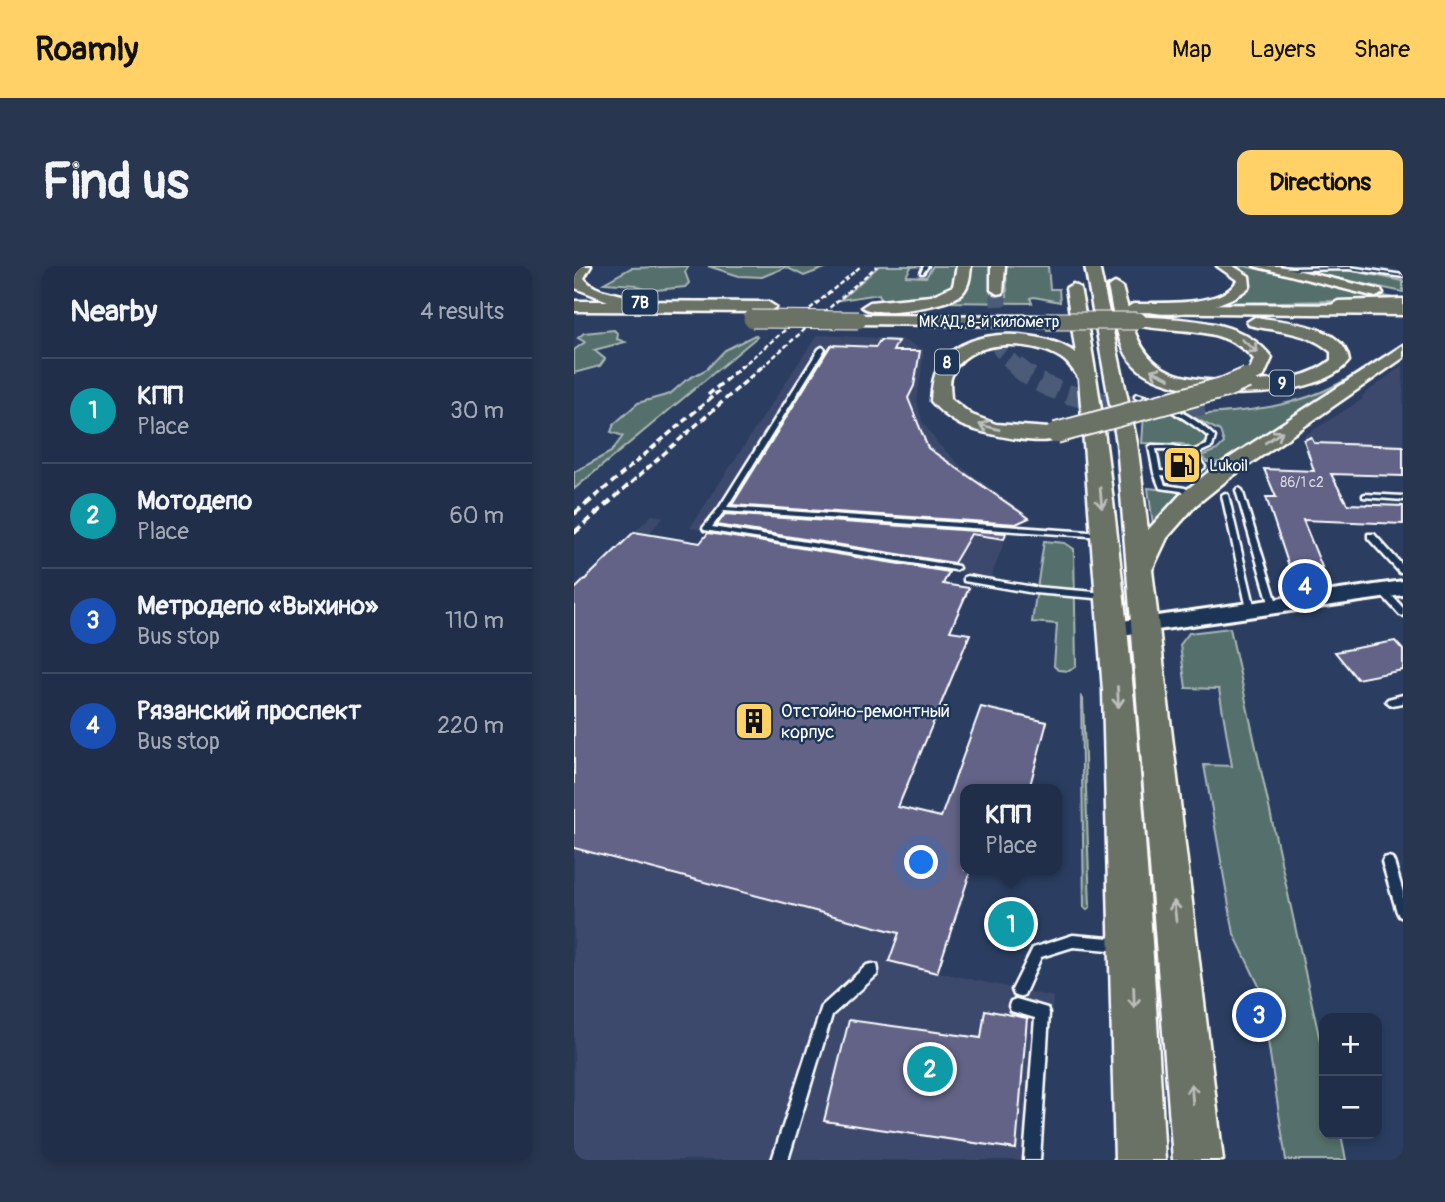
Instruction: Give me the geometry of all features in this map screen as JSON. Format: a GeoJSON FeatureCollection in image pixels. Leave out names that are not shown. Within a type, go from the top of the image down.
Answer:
{"type":"FeatureCollection","features":[{"type":"Feature","properties":{"kind":"highway","name":"7B"},"geometry":{"type":"LineString","coordinates":[[584,266],[578,278],[587,290],[613,299],[696,307]]}},
{"type":"Feature","properties":{"kind":"highway","name":"МКАД, 8-й километр"},"geometry":{"type":"LineString","coordinates":[[574,306],[768,307],[864,314]]}},
{"type":"Feature","properties":{"kind":"highway","name":"МКАД, 8-й километр"},"geometry":{"type":"LineString","coordinates":[[1136,315],[1213,309],[1403,310]]}},
{"type":"Feature","properties":{"kind":"highway","name":"МКАД, 8-й километр"},"geometry":{"type":"LineString","coordinates":[[574,319],[752,319],[864,314],[1136,315],[1255,322],[1403,323]]}},
{"type":"Feature","properties":{"kind":"main road"},"geometry":{"type":"LineString","coordinates":[[864,314],[951,295],[960,286],[964,266]]}},
{"type":"Feature","properties":{"kind":"main road"},"geometry":{"type":"LineString","coordinates":[[998,266],[998,290]]}},
{"type":"Feature","properties":{"kind":"main road"},"geometry":{"type":"LineString","coordinates":[[1091,266],[1093,286],[1128,443],[1141,568]]}},
{"type":"Feature","properties":{"kind":"main road"},"geometry":{"type":"LineString","coordinates":[[1136,315],[1232,295],[1243,286],[1244,279],[1224,266]]}},
{"type":"Feature","properties":{"kind":"main road"},"geometry":{"type":"LineString","coordinates":[[1251,266],[1285,273],[1312,274],[1403,297]]}},
{"type":"Feature","properties":{"kind":"main road"},"geometry":{"type":"LineString","coordinates":[[1263,266],[1285,273]]}},
{"type":"Feature","properties":{"kind":"main road"},"geometry":{"type":"LineString","coordinates":[[1111,274],[1133,347],[1137,396],[1135,427],[1128,443]]}},
{"type":"Feature","properties":{"kind":"main road"},"geometry":{"type":"LineString","coordinates":[[1072,280],[1090,383],[1105,535],[1124,617],[1198,1160]]}},
{"type":"Feature","properties":{"kind":"main road"},"geometry":{"type":"LineString","coordinates":[[1213,309],[1403,304]]}},
{"type":"Feature","properties":{"kind":"main road","name":"8"},"geometry":{"type":"LineString","coordinates":[[1090,383],[1082,369],[1065,353],[1030,343],[979,345],[955,355],[947,363],[941,401],[964,419],[1006,431],[1056,433],[1226,387],[1258,372],[1263,358],[1248,342],[1218,331],[1136,315]]}},
{"type":"Feature","properties":{"kind":"main road","name":"9"},"geometry":{"type":"LineString","coordinates":[[1133,347],[1141,362],[1160,375],[1196,386],[1218,388],[1254,387],[1310,378],[1334,369],[1340,360],[1339,351],[1322,338],[1294,329],[1255,322]]}},
{"type":"Feature","properties":{"kind":"main road"},"geometry":{"type":"LineString","coordinates":[[1205,406],[1242,404],[1321,386],[1377,353],[1403,342]]}},
{"type":"Feature","properties":{"kind":"main road"},"geometry":{"type":"LineString","coordinates":[[1140,1160],[1124,617],[1141,568],[1156,536],[1193,496],[1403,350]]}},
{"type":"Feature","properties":{"kind":"street"},"geometry":{"type":"LineString","coordinates":[[1124,617],[1251,609],[1393,590]]}},
{"type":"Feature","properties":{"kind":"lane"},"geometry":{"type":"LineString","coordinates":[[922,272],[926,266]]}},
{"type":"Feature","properties":{"kind":"lane"},"geometry":{"type":"LineString","coordinates":[[1263,266],[1312,274],[1337,267],[1403,275]]}},
{"type":"Feature","properties":{"kind":"lane"},"geometry":{"type":"LineString","coordinates":[[822,349],[722,509],[707,528],[955,568]]}},
{"type":"Feature","properties":{"kind":"lane"},"geometry":{"type":"LineString","coordinates":[[1137,396],[1167,408],[1212,437],[1210,446],[1192,453]]}},
{"type":"Feature","properties":{"kind":"lane"},"geometry":{"type":"LineString","coordinates":[[1193,496],[1183,489],[1162,487],[1152,447],[1180,448],[1192,453],[1215,479],[1251,609]]}},
{"type":"Feature","properties":{"kind":"lane"},"geometry":{"type":"LineString","coordinates":[[1157,473],[1215,479]]}},
{"type":"Feature","properties":{"kind":"lane"},"geometry":{"type":"LineString","coordinates":[[1240,490],[1274,606]]}},
{"type":"Feature","properties":{"kind":"lane"},"geometry":{"type":"LineString","coordinates":[[1365,496],[1403,498]]}},
{"type":"Feature","properties":{"kind":"lane"},"geometry":{"type":"LineString","coordinates":[[722,509],[1105,535]]}},
{"type":"Feature","properties":{"kind":"lane"},"geometry":{"type":"LineString","coordinates":[[1371,536],[1403,571]]}},
{"type":"Feature","properties":{"kind":"lane"},"geometry":{"type":"LineString","coordinates":[[967,579],[1034,590],[1124,617]]}},
{"type":"Feature","properties":{"kind":"lane"},"geometry":{"type":"LineString","coordinates":[[1393,590],[1403,607]]}},
{"type":"Feature","properties":{"kind":"lane"},"geometry":{"type":"LineString","coordinates":[[1393,590],[1403,613]]}},
{"type":"Feature","properties":{"kind":"lane"},"geometry":{"type":"LineString","coordinates":[[1391,701],[1403,699]]}},
{"type":"Feature","properties":{"kind":"lane"},"geometry":{"type":"LineString","coordinates":[[1388,862],[1403,912]]}},
{"type":"Feature","properties":{"kind":"lane"},"geometry":{"type":"LineString","coordinates":[[1019,990],[1037,952],[1073,941],[1133,946]]}},
{"type":"Feature","properties":{"kind":"lane"},"geometry":{"type":"LineString","coordinates":[[780,1160],[827,1010],[872,970]]}},
{"type":"Feature","properties":{"kind":"lane"},"geometry":{"type":"LineString","coordinates":[[1016,1006],[1042,1013],[1032,1160]]}},
{"type":"Feature","properties":{"kind":"shaded area"},"geometry":{"type":"Polygon","coordinates":[[[817,335],[901,339],[924,350],[917,401],[922,421],[938,444],[964,469],[1032,518],[1009,529],[991,577],[690,528],[817,335]]]}},
{"type":"Feature","properties":{"kind":"shaded area"},"geometry":{"type":"Polygon","coordinates":[[[1403,365],[1403,446],[1307,442],[1304,436],[1363,399],[1362,396],[1403,365]]]}},
{"type":"Feature","properties":{"kind":"shaded area"},"geometry":{"type":"Polygon","coordinates":[[[652,515],[664,517],[648,534],[969,588],[951,630],[970,634],[898,806],[941,816],[981,707],[1047,722],[1030,784],[960,784],[960,875],[969,875],[938,972],[1053,997],[1042,1160],[574,1160],[574,590],[652,515]]]}},
{"type":"Feature","properties":{"kind":"green space"},"geometry":{"type":"Polygon","coordinates":[[[689,266],[685,272],[689,283],[685,287],[647,291],[636,285],[604,283],[631,268],[689,266]]]}},
{"type":"Feature","properties":{"kind":"green space"},"geometry":{"type":"Polygon","coordinates":[[[708,266],[830,266],[804,276],[786,267],[762,277],[739,276],[708,266]]]}},
{"type":"Feature","properties":{"kind":"green space"},"geometry":{"type":"Polygon","coordinates":[[[879,266],[924,266],[911,267],[906,276],[926,277],[933,266],[960,266],[954,291],[940,297],[882,301],[879,294],[840,300],[879,266]]]}},
{"type":"Feature","properties":{"kind":"green space"},"geometry":{"type":"Polygon","coordinates":[[[969,266],[992,266],[992,296],[1007,296],[1006,266],[1048,266],[1050,289],[1059,289],[1060,302],[1034,297],[1030,298],[1032,303],[939,302],[962,291],[967,281],[969,266]]]}},
{"type":"Feature","properties":{"kind":"green space"},"geometry":{"type":"Polygon","coordinates":[[[1228,266],[1244,266],[1403,300],[1210,303],[1245,288],[1228,266]]]}},
{"type":"Feature","properties":{"kind":"green space"},"geometry":{"type":"Polygon","coordinates":[[[1338,268],[1403,281],[1403,292],[1308,272],[1338,268]]]}},
{"type":"Feature","properties":{"kind":"green space"},"geometry":{"type":"Polygon","coordinates":[[[614,330],[618,334],[617,339],[625,342],[594,350],[605,359],[600,366],[574,373],[574,350],[585,342],[578,338],[584,333],[614,330]]]}},
{"type":"Feature","properties":{"kind":"green space"},"geometry":{"type":"Polygon","coordinates":[[[755,335],[757,337],[574,489],[574,472],[611,452],[623,436],[611,432],[614,424],[638,403],[670,394],[686,380],[707,369],[725,350],[755,335]]]}},
{"type":"Feature","properties":{"kind":"green space"},"geometry":{"type":"Polygon","coordinates":[[[1403,346],[1223,463],[1207,462],[1201,456],[1217,450],[1224,443],[1220,431],[1175,408],[1189,403],[1196,415],[1251,410],[1287,403],[1338,384],[1403,346]]]}},
{"type":"Feature","properties":{"kind":"green space"},"geometry":{"type":"Polygon","coordinates":[[[1145,400],[1197,427],[1209,440],[1194,449],[1182,444],[1142,443],[1145,400]]]}},
{"type":"Feature","properties":{"kind":"green space"},"geometry":{"type":"Polygon","coordinates":[[[1148,488],[1176,491],[1180,494],[1153,525],[1148,488]]]}},
{"type":"Feature","properties":{"kind":"green space"},"geometry":{"type":"Polygon","coordinates":[[[1044,541],[1065,543],[1074,549],[1076,666],[1069,671],[1058,670],[1054,666],[1057,624],[1032,622],[1044,541]]]}},
{"type":"Feature","properties":{"kind":"green space"},"geometry":{"type":"Polygon","coordinates":[[[1230,628],[1319,1036],[1319,1139],[1342,1139],[1346,1160],[1286,1160],[1260,988],[1234,934],[1204,765],[1232,766],[1219,689],[1186,688],[1180,645],[1189,633],[1230,628]]]}},
{"type":"Feature","properties":{"kind":"green space"},"geometry":{"type":"Polygon","coordinates":[[[1081,697],[1090,907],[1087,910],[1084,907],[1081,697]]]}},
{"type":"Feature","properties":{"kind":"building"},"geometry":{"type":"Polygon","coordinates":[[[880,340],[898,341],[893,351],[920,351],[914,386],[908,398],[928,448],[1029,518],[1016,524],[732,505],[831,345],[876,347],[880,340]]]}},
{"type":"Feature","properties":{"kind":"building"},"geometry":{"type":"Polygon","coordinates":[[[1311,437],[1314,443],[1403,446],[1403,476],[1331,474],[1347,504],[1403,506],[1403,524],[1303,520],[1322,567],[1289,566],[1266,497],[1276,497],[1264,469],[1314,471],[1304,440],[1311,437]]]}},
{"type":"Feature","properties":{"kind":"building"},"geometry":{"type":"Polygon","coordinates":[[[1167,455],[1185,456],[1194,466],[1168,469],[1167,455]]]}},
{"type":"Feature","properties":{"kind":"building"},"geometry":{"type":"Polygon","coordinates":[[[725,514],[1006,533],[1004,539],[971,534],[954,563],[717,525],[725,514]]]}},
{"type":"Feature","properties":{"kind":"building","name":"Отстойно-ремонтный корпус"},"geometry":{"type":"Polygon","coordinates":[[[634,532],[700,543],[708,533],[949,572],[943,584],[969,588],[950,631],[970,634],[898,807],[941,817],[981,707],[1047,722],[1030,784],[960,784],[960,875],[969,875],[937,973],[889,961],[899,933],[574,848],[574,590],[634,532]]]}},
{"type":"Feature","properties":{"kind":"building"},"geometry":{"type":"Polygon","coordinates":[[[1395,641],[1403,650],[1403,670],[1357,679],[1335,652],[1395,641]]]}},
{"type":"Feature","properties":{"kind":"building"},"geometry":{"type":"Polygon","coordinates":[[[1001,915],[1022,917],[1020,937],[999,934],[1001,915]]]}},
{"type":"Feature","properties":{"kind":"building"},"geometry":{"type":"Polygon","coordinates":[[[985,1010],[1027,1018],[1016,1149],[824,1121],[849,1020],[981,1038],[985,1010]]]}},
{"type":"Feature","properties":{"kind":"tunnel"},"geometry":{"type":"LineString","coordinates":[[998,290],[1000,349],[1016,367]]}},
{"type":"Feature","properties":{"kind":"tunnel"},"geometry":{"type":"LineString","coordinates":[[1015,365],[1056,390],[1080,397],[1131,405],[1205,406]]}},
{"type":"Feature","properties":{"kind":"railway"},"geometry":{"type":"LineString","coordinates":[[741,367],[861,266]]}},
{"type":"Feature","properties":{"kind":"railway"},"geometry":{"type":"LineString","coordinates":[[762,367],[877,266]]}},
{"type":"Feature","properties":{"kind":"railway"},"geometry":{"type":"LineString","coordinates":[[708,395],[743,365]]}},
{"type":"Feature","properties":{"kind":"railway"},"geometry":{"type":"LineString","coordinates":[[615,497],[764,365]]}},
{"type":"Feature","properties":{"kind":"railway"},"geometry":{"type":"LineString","coordinates":[[595,497],[719,391]]}},
{"type":"Feature","properties":{"kind":"railway"},"geometry":{"type":"LineString","coordinates":[[574,514],[597,495]]}},
{"type":"Feature","properties":{"kind":"railway"},"geometry":{"type":"LineString","coordinates":[[574,533],[617,495]]}},
{"type":"Feature","properties":{"kind":"place","name":"Lukoil"},"geometry":{"type":"Point","coordinates":[1182,465]}},
{"type":"Feature","properties":{"kind":"place","name":"Рязанский проспект"},"geometry":{"type":"Point","coordinates":[1305,586]}},
{"type":"Feature","properties":{"kind":"place","name":"Отстойно-ремонтный корпус"},"geometry":{"type":"Point","coordinates":[754,721]}},
{"type":"Feature","properties":{"kind":"place","name":"КПП"},"geometry":{"type":"Point","coordinates":[1011,924]}},
{"type":"Feature","properties":{"kind":"place","name":"Метродепо «Выхино»"},"geometry":{"type":"Point","coordinates":[1259,1015]}},
{"type":"Feature","properties":{"kind":"place","name":"Мотодепо"},"geometry":{"type":"Point","coordinates":[930,1069]}}]}
